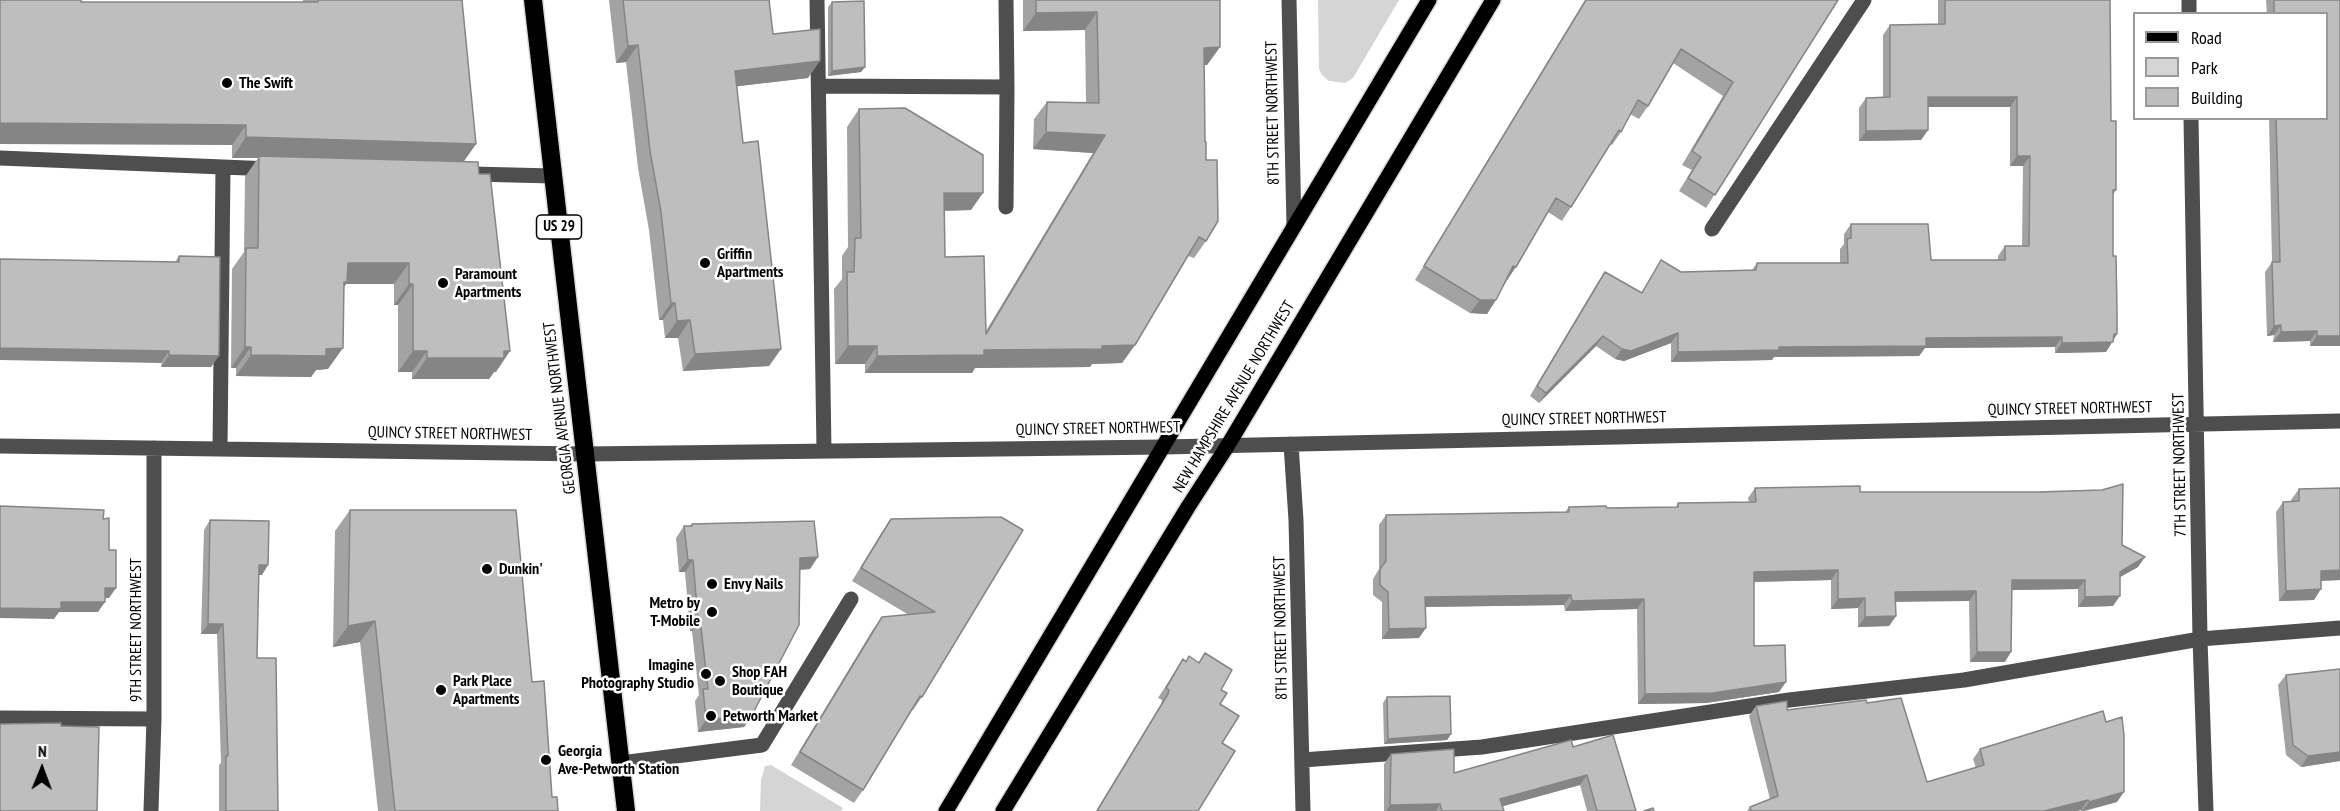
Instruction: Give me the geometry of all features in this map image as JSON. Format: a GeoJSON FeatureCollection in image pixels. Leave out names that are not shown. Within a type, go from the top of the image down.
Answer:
{"type":"FeatureCollection","features":[{"type":"Feature","properties":{"kind":"highway","name":"GEORGIA AVENUE NORTHWEST"},"geometry":{"type":"LineString","coordinates":[[533,0],[626,811]]}},
{"type":"Feature","properties":{"kind":"main road","name":"NEW HAMPSHIRE AVENUE NORTHWEST"},"geometry":{"type":"LineString","coordinates":[[946,811],[1429,0]]}},
{"type":"Feature","properties":{"kind":"main road","name":"NEW HAMPSHIRE AVENUE NORTHWEST"},"geometry":{"type":"LineString","coordinates":[[1003,811],[1228,445],[1493,0]]}},
{"type":"Feature","properties":{"kind":"street"},"geometry":{"type":"LineString","coordinates":[[817,0],[824,450]]}},
{"type":"Feature","properties":{"kind":"street"},"geometry":{"type":"LineString","coordinates":[[1006,0],[1006,207]]}},
{"type":"Feature","properties":{"kind":"street","name":"8TH STREET NORTHWEST"},"geometry":{"type":"LineString","coordinates":[[1289,0],[1294,226]]}},
{"type":"Feature","properties":{"kind":"street"},"geometry":{"type":"LineString","coordinates":[[1712,229],[1864,0]]}},
{"type":"Feature","properties":{"kind":"street"},"geometry":{"type":"LineString","coordinates":[[819,86],[1007,87]]}},
{"type":"Feature","properties":{"kind":"street","name":"7TH STREET NORTHWEST"},"geometry":{"type":"LineString","coordinates":[[2191,120],[2200,639],[2206,811]]}},
{"type":"Feature","properties":{"kind":"street"},"geometry":{"type":"LineString","coordinates":[[0,158],[282,169]]}},
{"type":"Feature","properties":{"kind":"street"},"geometry":{"type":"LineString","coordinates":[[220,449],[223,167]]}},
{"type":"Feature","properties":{"kind":"street"},"geometry":{"type":"LineString","coordinates":[[458,174],[553,176]]}},
{"type":"Feature","properties":{"kind":"street","name":"QUINCY STREET NORTHWEST"},"geometry":{"type":"LineString","coordinates":[[0,446],[585,454],[1164,447],[2340,421]]}},
{"type":"Feature","properties":{"kind":"street","name":"8TH STREET NORTHWEST"},"geometry":{"type":"LineString","coordinates":[[1291,444],[1296,520],[1303,811]]}},
{"type":"Feature","properties":{"kind":"street","name":"9TH STREET NORTHWEST"},"geometry":{"type":"LineString","coordinates":[[151,811],[154,720],[154,448]]}},
{"type":"Feature","properties":{"kind":"street"},"geometry":{"type":"LineString","coordinates":[[621,763],[762,745],[851,599]]}},
{"type":"Feature","properties":{"kind":"street"},"geometry":{"type":"LineString","coordinates":[[1302,760],[1482,747],[1789,700],[1964,680],[2200,639],[2340,628]]}},
{"type":"Feature","properties":{"kind":"street"},"geometry":{"type":"LineString","coordinates":[[0,718],[154,720]]}},
{"type":"Feature","properties":{"kind":"green space"},"geometry":{"type":"Polygon","coordinates":[[[1318,0],[1399,0],[1353,78],[1345,83],[1329,81],[1319,69],[1318,0]]]}},
{"type":"Feature","properties":{"kind":"green space"},"geometry":{"type":"Polygon","coordinates":[[[771,765],[843,808],[841,811],[760,811],[761,780],[765,766],[771,765]]]}},
{"type":"Feature","properties":{"kind":"building","name":"The Swift"},"geometry":{"type":"Polygon","coordinates":[[[0,0],[318,2],[318,0],[462,0],[476,144],[246,137],[246,125],[0,123],[0,0]]]}},
{"type":"Feature","properties":{"kind":"building"},"geometry":{"type":"Polygon","coordinates":[[[623,0],[769,0],[773,34],[820,29],[820,61],[735,71],[743,143],[758,141],[781,349],[695,354],[690,320],[677,321],[675,303],[671,303],[638,45],[628,46],[623,0]]]}},
{"type":"Feature","properties":{"kind":"building"},"geometry":{"type":"Polygon","coordinates":[[[1036,0],[1220,0],[1220,47],[1204,48],[1206,160],[1217,160],[1218,221],[1206,241],[1199,237],[1135,345],[1102,346],[1102,349],[984,350],[984,355],[877,356],[877,346],[848,346],[847,272],[854,272],[855,238],[861,238],[859,109],[905,108],[983,155],[983,193],[944,193],[945,257],[984,256],[986,334],[1105,135],[1046,132],[1047,102],[1099,103],[1097,12],[1036,13],[1036,0]]]}},
{"type":"Feature","properties":{"kind":"building"},"geometry":{"type":"Polygon","coordinates":[[[1586,0],[1838,0],[1715,195],[1688,178],[1701,157],[1692,151],[1733,82],[1681,49],[1648,106],[1638,100],[1621,132],[1619,130],[1571,207],[1556,198],[1516,267],[1513,266],[1496,300],[1480,300],[1424,266],[1586,0]]]}},
{"type":"Feature","properties":{"kind":"building"},"geometry":{"type":"Polygon","coordinates":[[[1945,0],[2110,0],[2111,121],[2116,121],[2113,256],[2116,256],[2117,334],[2114,334],[2113,342],[2062,343],[2062,337],[1926,338],[1926,346],[1779,347],[1779,350],[1678,352],[1678,333],[1631,351],[1622,349],[1603,336],[1546,393],[1537,386],[1605,272],[1642,293],[1661,260],[1681,272],[1756,270],[1757,263],[1848,263],[1847,239],[1851,238],[1851,224],[1928,224],[1931,260],[2005,260],[2005,246],[2029,246],[2030,156],[2017,156],[2017,97],[1928,97],[1928,130],[1866,131],[1866,98],[1890,97],[1890,25],[1945,24],[1945,0]]]}},
{"type":"Feature","properties":{"kind":"building"},"geometry":{"type":"Polygon","coordinates":[[[2274,0],[2340,0],[2340,336],[2317,336],[2317,331],[2281,332],[2281,325],[2274,326],[2272,262],[2280,262],[2276,120],[2328,120],[2328,12],[2274,12],[2274,0]]]}},
{"type":"Feature","properties":{"kind":"building"},"geometry":{"type":"Polygon","coordinates":[[[864,1],[865,67],[832,71],[832,2],[864,1]]]}},
{"type":"Feature","properties":{"kind":"building","name":"Paramount Apartments"},"geometry":{"type":"Polygon","coordinates":[[[259,156],[478,162],[479,174],[490,174],[510,351],[504,351],[504,358],[427,358],[427,351],[413,351],[413,284],[409,284],[409,263],[348,263],[347,282],[344,282],[343,348],[326,349],[326,356],[251,355],[251,347],[245,347],[246,248],[258,248],[259,156]]]}},
{"type":"Feature","properties":{"kind":"building"},"geometry":{"type":"Polygon","coordinates":[[[179,256],[220,257],[219,356],[169,355],[169,351],[0,348],[0,259],[179,262],[179,256]]]}},
{"type":"Feature","properties":{"kind":"building"},"geometry":{"type":"Polygon","coordinates":[[[2123,484],[2122,545],[2145,557],[2120,572],[2120,596],[2085,597],[2085,580],[2012,580],[2011,652],[1977,652],[1976,591],[1895,592],[1896,616],[1865,617],[1865,598],[1838,599],[1838,570],[1754,572],[1754,646],[1785,645],[1786,682],[1713,693],[1645,694],[1644,599],[1572,601],[1571,595],[1425,597],[1426,628],[1389,629],[1388,592],[1380,585],[1380,569],[1386,561],[1386,515],[1569,512],[1569,507],[1678,507],[1678,503],[1756,502],[1755,488],[1860,486],[1860,492],[2038,492],[2102,490],[2123,484]]]}},
{"type":"Feature","properties":{"kind":"building"},"geometry":{"type":"Polygon","coordinates":[[[2340,488],[2340,570],[2321,571],[2321,589],[2286,591],[2283,502],[2299,501],[2299,489],[2340,488]]]}},
{"type":"Feature","properties":{"kind":"building"},"geometry":{"type":"Polygon","coordinates":[[[0,506],[104,510],[103,519],[109,518],[109,550],[116,550],[116,588],[105,588],[105,602],[61,602],[61,609],[0,608],[0,506]]]}},
{"type":"Feature","properties":{"kind":"building","name":"Park Place Apartments"},"geometry":{"type":"Polygon","coordinates":[[[350,510],[516,510],[532,682],[544,681],[552,797],[557,797],[558,811],[395,811],[375,621],[348,626],[350,510]]]}},
{"type":"Feature","properties":{"kind":"building"},"geometry":{"type":"Polygon","coordinates":[[[1001,517],[1023,530],[863,790],[800,752],[882,617],[935,612],[861,568],[891,519],[1001,517]]]}},
{"type":"Feature","properties":{"kind":"building"},"geometry":{"type":"Polygon","coordinates":[[[210,520],[269,521],[268,565],[259,565],[257,658],[276,658],[278,811],[226,811],[226,756],[228,756],[223,624],[208,624],[210,520]]]}},
{"type":"Feature","properties":{"kind":"building"},"geometry":{"type":"Polygon","coordinates":[[[814,521],[818,557],[800,558],[799,625],[752,715],[706,720],[703,689],[708,689],[700,619],[698,619],[693,560],[688,560],[684,526],[814,521]]]}},
{"type":"Feature","properties":{"kind":"building"},"geometry":{"type":"Polygon","coordinates":[[[1205,653],[1232,670],[1221,690],[1227,693],[1220,704],[1239,716],[1222,743],[1235,751],[1198,811],[1097,811],[1168,694],[1169,690],[1166,688],[1183,659],[1186,662],[1189,656],[1199,663],[1205,653]]]}},
{"type":"Feature","properties":{"kind":"building"},"geometry":{"type":"Polygon","coordinates":[[[2340,669],[2340,752],[2308,756],[2293,745],[2286,675],[2340,669]]]}},
{"type":"Feature","properties":{"kind":"building"},"geometry":{"type":"Polygon","coordinates":[[[1450,696],[1451,734],[1388,739],[1387,697],[1450,696]]]}},
{"type":"Feature","properties":{"kind":"building"},"geometry":{"type":"Polygon","coordinates":[[[1901,698],[1927,782],[1984,765],[1980,749],[2103,711],[2106,722],[2122,717],[2124,792],[2044,811],[1751,811],[1750,807],[1778,796],[1756,706],[1787,701],[1787,710],[1901,698]]]}},
{"type":"Feature","properties":{"kind":"building"},"geometry":{"type":"Polygon","coordinates":[[[61,723],[61,726],[99,727],[97,811],[0,811],[0,724],[61,723]]]}},
{"type":"Feature","properties":{"kind":"building"},"geometry":{"type":"Polygon","coordinates":[[[1613,735],[1636,811],[1597,811],[1587,775],[1500,799],[1504,811],[1442,811],[1440,804],[1390,805],[1391,754],[1454,749],[1454,773],[1571,740],[1573,747],[1613,735]]]}},
{"type":"Feature","properties":{"kind":"place","name":"The Swift"},"geometry":{"type":"Point","coordinates":[227,83]}},
{"type":"Feature","properties":{"kind":"place","name":"Griffin Apartments"},"geometry":{"type":"Point","coordinates":[705,263]}},
{"type":"Feature","properties":{"kind":"place","name":"Paramount Apartments"},"geometry":{"type":"Point","coordinates":[443,283]}},
{"type":"Feature","properties":{"kind":"place","name":"Dunkin'"},"geometry":{"type":"Point","coordinates":[487,569]}},
{"type":"Feature","properties":{"kind":"place","name":"Envy Nails"},"geometry":{"type":"Point","coordinates":[712,584]}},
{"type":"Feature","properties":{"kind":"place","name":"Metro by T-Mobile"},"geometry":{"type":"Point","coordinates":[712,612]}},
{"type":"Feature","properties":{"kind":"place","name":"Imagine Photography Studio"},"geometry":{"type":"Point","coordinates":[706,674]}},
{"type":"Feature","properties":{"kind":"place","name":"Shop FAH Boutique"},"geometry":{"type":"Point","coordinates":[720,681]}},
{"type":"Feature","properties":{"kind":"place","name":"Park Place Apartments"},"geometry":{"type":"Point","coordinates":[441,690]}},
{"type":"Feature","properties":{"kind":"place","name":"Petworth Market"},"geometry":{"type":"Point","coordinates":[711,716]}},
{"type":"Feature","properties":{"kind":"place","name":"Georgia Ave-Petworth Station"},"geometry":{"type":"Point","coordinates":[546,760]}}]}
